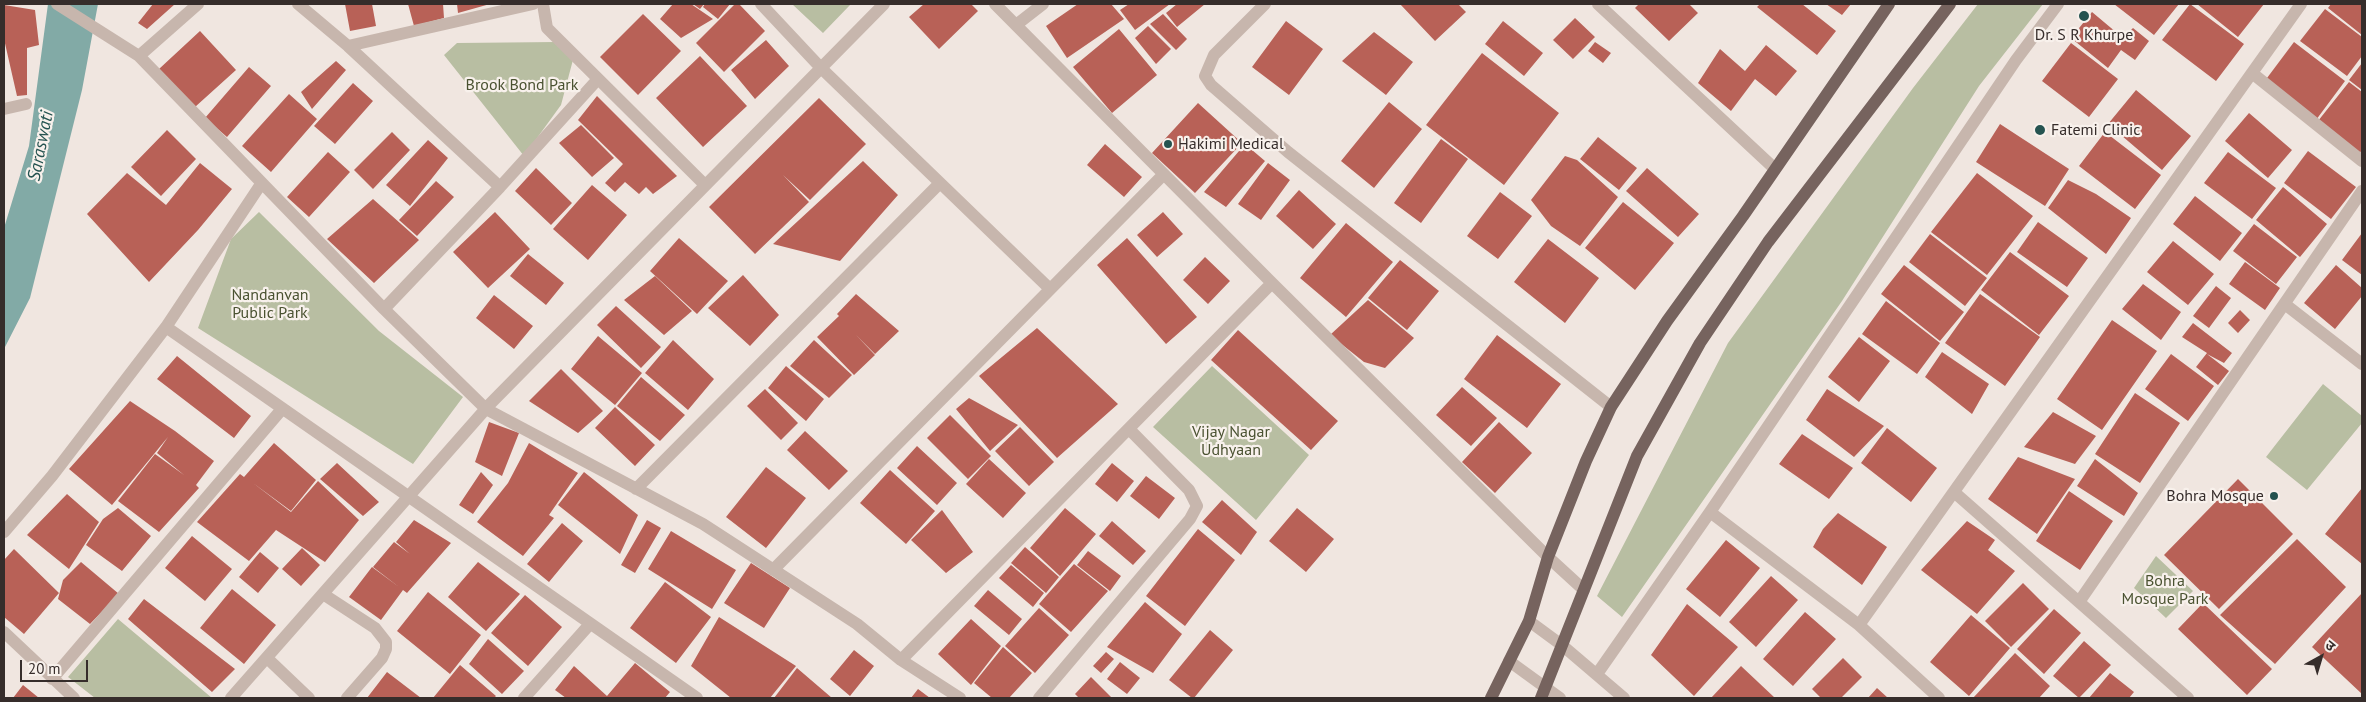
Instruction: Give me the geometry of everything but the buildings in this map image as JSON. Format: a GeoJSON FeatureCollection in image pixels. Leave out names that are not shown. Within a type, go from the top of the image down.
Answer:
{"type":"FeatureCollection","features":[{"type":"Feature","properties":{"kind":"main road"},"geometry":{"type":"LineString","coordinates":[[1491,698],[1529,621],[1548,557],[1586,461],[1611,407],[1667,321],[1889,4]]}},
{"type":"Feature","properties":{"kind":"main road"},"geometry":{"type":"LineString","coordinates":[[1544,693],[1637,456],[1700,343],[1774,234],[1950,4]]}},
{"type":"Feature","properties":{"kind":"street"},"geometry":{"type":"LineString","coordinates":[[56,4],[123,48],[139,56],[261,184],[486,409],[703,524],[857,624],[901,660],[960,698]]}},
{"type":"Feature","properties":{"kind":"street"},"geometry":{"type":"LineString","coordinates":[[139,56],[198,4]]}},
{"type":"Feature","properties":{"kind":"street"},"geometry":{"type":"LineString","coordinates":[[298,4],[348,46],[500,187]]}},
{"type":"Feature","properties":{"kind":"street"},"geometry":{"type":"LineString","coordinates":[[348,46],[533,4]]}},
{"type":"Feature","properties":{"kind":"street"},"geometry":{"type":"LineString","coordinates":[[543,4],[547,28],[705,185]]}},
{"type":"Feature","properties":{"kind":"street"},"geometry":{"type":"LineString","coordinates":[[761,4],[821,68],[1050,289]]}},
{"type":"Feature","properties":{"kind":"street"},"geometry":{"type":"LineString","coordinates":[[231,698],[486,409],[884,4]]}},
{"type":"Feature","properties":{"kind":"street"},"geometry":{"type":"LineString","coordinates":[[995,4],[1272,283],[1548,557],[1584,590]]}},
{"type":"Feature","properties":{"kind":"street"},"geometry":{"type":"LineString","coordinates":[[1016,25],[1043,4]]}},
{"type":"Feature","properties":{"kind":"street"},"geometry":{"type":"LineString","coordinates":[[1265,4],[1214,55],[1205,76],[1211,85],[1288,152],[1611,407]]}},
{"type":"Feature","properties":{"kind":"street"},"geometry":{"type":"LineString","coordinates":[[1598,4],[1612,8],[1775,169]]}},
{"type":"Feature","properties":{"kind":"street"},"geometry":{"type":"LineString","coordinates":[[1597,674],[1710,512],[2016,60],[2058,4]]}},
{"type":"Feature","properties":{"kind":"street"},"geometry":{"type":"LineString","coordinates":[[1859,625],[2301,4]]}},
{"type":"Feature","properties":{"kind":"street"},"geometry":{"type":"LineString","coordinates":[[2252,73],[2362,161]]}},
{"type":"Feature","properties":{"kind":"street"},"geometry":{"type":"LineString","coordinates":[[384,309],[500,187],[598,79]]}},
{"type":"Feature","properties":{"kind":"street"},"geometry":{"type":"LineString","coordinates":[[4,108],[26,104]]}},
{"type":"Feature","properties":{"kind":"street"},"geometry":{"type":"LineString","coordinates":[[773,570],[1164,174]]}},
{"type":"Feature","properties":{"kind":"street"},"geometry":{"type":"LineString","coordinates":[[636,489],[940,183]]}},
{"type":"Feature","properties":{"kind":"street"},"geometry":{"type":"LineString","coordinates":[[4,532],[52,476],[166,327],[261,184]]}},
{"type":"Feature","properties":{"kind":"street"},"geometry":{"type":"LineString","coordinates":[[2079,602],[2286,305],[2362,191]]}},
{"type":"Feature","properties":{"kind":"street"},"geometry":{"type":"LineString","coordinates":[[901,660],[1272,283]]}},
{"type":"Feature","properties":{"kind":"street"},"geometry":{"type":"LineString","coordinates":[[2286,305],[2362,364]]}},
{"type":"Feature","properties":{"kind":"street"},"geometry":{"type":"LineString","coordinates":[[166,327],[691,697]]}},
{"type":"Feature","properties":{"kind":"street"},"geometry":{"type":"LineString","coordinates":[[52,679],[282,409]]}},
{"type":"Feature","properties":{"kind":"street"},"geometry":{"type":"LineString","coordinates":[[1039,698],[1190,519],[1197,506],[1189,490],[1129,429]]}},
{"type":"Feature","properties":{"kind":"street"},"geometry":{"type":"LineString","coordinates":[[1954,492],[2188,698]]}},
{"type":"Feature","properties":{"kind":"street"},"geometry":{"type":"LineString","coordinates":[[1710,512],[1859,625],[1939,698]]}},
{"type":"Feature","properties":{"kind":"street"},"geometry":{"type":"LineString","coordinates":[[323,594],[375,628],[386,642],[386,649],[382,658],[347,698]]}},
{"type":"Feature","properties":{"kind":"street"},"geometry":{"type":"LineString","coordinates":[[1529,621],[1563,646],[1624,698]]}},
{"type":"Feature","properties":{"kind":"street"},"geometry":{"type":"LineString","coordinates":[[524,698],[590,624]]}},
{"type":"Feature","properties":{"kind":"street"},"geometry":{"type":"LineString","coordinates":[[4,632],[74,698]]}},
{"type":"Feature","properties":{"kind":"street"},"geometry":{"type":"LineString","coordinates":[[267,658],[309,698]]}},
{"type":"Feature","properties":{"kind":"street"},"geometry":{"type":"LineString","coordinates":[[1509,662],[1544,693],[1560,698]]}},
{"type":"Feature","properties":{"kind":"green space"},"geometry":{"type":"Polygon","coordinates":[[[792,4],[851,4],[823,33],[792,4]]]}},
{"type":"Feature","properties":{"kind":"green space"},"geometry":{"type":"Polygon","coordinates":[[[1978,4],[2043,4],[1979,86],[1842,301],[1622,617],[1597,596],[1728,343],[1913,88],[1978,4]]]}},
{"type":"Feature","properties":{"kind":"green space","name":"Brook Bond Park"},"geometry":{"type":"Polygon","coordinates":[[[556,42],[574,56],[561,105],[524,156],[444,55],[457,43],[556,42]]]}},
{"type":"Feature","properties":{"kind":"green space","name":"Nandanvan Public Park"},"geometry":{"type":"Polygon","coordinates":[[[259,212],[379,331],[463,397],[413,464],[198,328],[231,239],[259,212]]]}},
{"type":"Feature","properties":{"kind":"green space","name":"Vijay Nagar Udhyaan"},"geometry":{"type":"Polygon","coordinates":[[[1212,366],[1309,455],[1256,520],[1153,427],[1212,366]]]}},
{"type":"Feature","properties":{"kind":"green space"},"geometry":{"type":"Polygon","coordinates":[[[2323,384],[2362,416],[2362,423],[2307,490],[2266,457],[2323,384]]]}},
{"type":"Feature","properties":{"kind":"green space","name":"Bohra Mosque Park"},"geometry":{"type":"Polygon","coordinates":[[[2156,556],[2193,591],[2166,618],[2134,588],[2156,556]]]}},
{"type":"Feature","properties":{"kind":"green space"},"geometry":{"type":"Polygon","coordinates":[[[118,619],[212,698],[95,698],[68,677],[118,619]]]}},
{"type":"Feature","properties":{"kind":"water","name":"Saraswati"},"geometry":{"type":"Polygon","coordinates":[[[48,4],[98,4],[82,90],[30,298],[4,349],[4,228],[29,146],[48,4]]]}},
{"type":"Feature","properties":{"kind":"place","name":"Dr. S R Khurpe"},"geometry":{"type":"Point","coordinates":[2084,16]}},
{"type":"Feature","properties":{"kind":"place","name":"Fatemi Clinic"},"geometry":{"type":"Point","coordinates":[2040,130]}},
{"type":"Feature","properties":{"kind":"place","name":"Hakimi Medical"},"geometry":{"type":"Point","coordinates":[1168,144]}},
{"type":"Feature","properties":{"kind":"place","name":"Bohra Mosque"},"geometry":{"type":"Point","coordinates":[2274,496]}}]}
